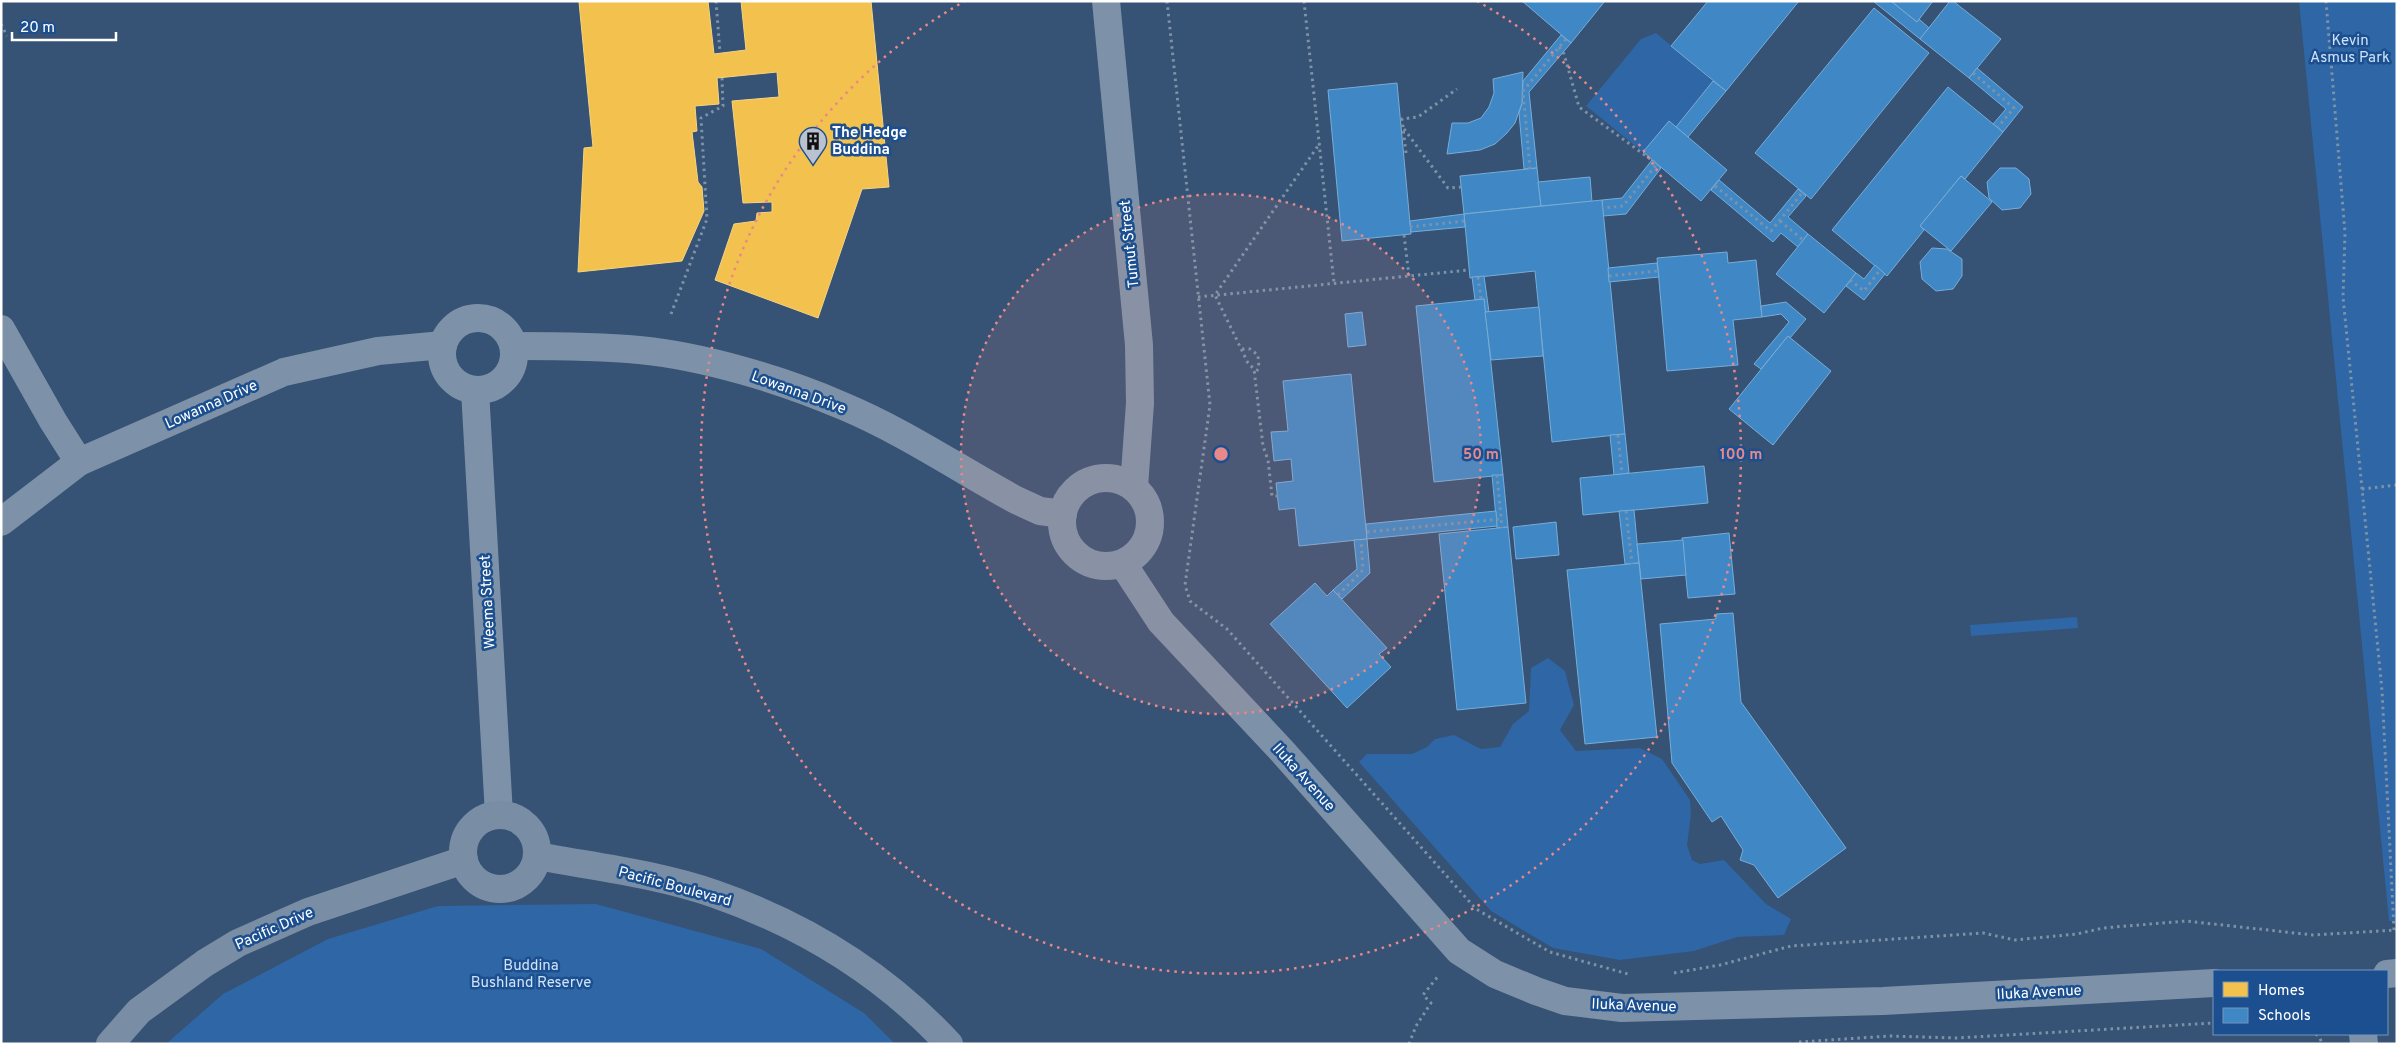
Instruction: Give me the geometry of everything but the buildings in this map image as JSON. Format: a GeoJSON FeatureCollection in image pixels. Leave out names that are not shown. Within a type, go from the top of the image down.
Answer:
{"type":"FeatureCollection","features":[{"type":"Feature","properties":{"kind":"street","name":"Tumut Street"},"geometry":{"type":"LineString","coordinates":[[1106,1],[1139,345],[1140,403],[1134,487]]}},
{"type":"Feature","properties":{"kind":"street"},"geometry":{"type":"LineString","coordinates":[[479,318],[501,326],[509,335],[514,346],[514,357],[505,378],[497,385],[475,390],[460,385],[449,375],[443,361],[443,345],[448,334],[456,325],[467,320],[479,318]]}},
{"type":"Feature","properties":{"kind":"street"},"geometry":{"type":"LineString","coordinates":[[1,329],[79,462]]}},
{"type":"Feature","properties":{"kind":"street","name":"Lowanna Drive"},"geometry":{"type":"LineString","coordinates":[[1,522],[79,462],[284,372],[378,351],[443,345]]}},
{"type":"Feature","properties":{"kind":"street","name":"Lowanna Drive"},"geometry":{"type":"LineString","coordinates":[[514,346],[573,346],[639,350],[670,354],[764,377],[844,406],[1016,500],[1040,511],[1063,514]]}},
{"type":"Feature","properties":{"kind":"street","name":"Weema Street"},"geometry":{"type":"LineString","coordinates":[[475,390],[499,815]]}},
{"type":"Feature","properties":{"kind":"street"},"geometry":{"type":"LineString","coordinates":[[1109,478],[1122,481],[1134,487],[1144,498],[1150,513],[1150,528],[1145,543],[1136,555],[1123,564],[1110,567],[1096,565],[1078,556],[1066,540],[1062,527],[1063,514],[1074,491],[1084,483],[1109,478]]}},
{"type":"Feature","properties":{"kind":"street","name":"Iluka Avenue"},"geometry":{"type":"LineString","coordinates":[[1123,564],[1161,622],[1282,751],[1459,951],[1495,974],[1536,991],[1565,1001],[1622,1008],[1882,1001],[2213,983]]}},
{"type":"Feature","properties":{"kind":"street"},"geometry":{"type":"LineString","coordinates":[[499,815],[511,816],[523,822],[533,838],[537,856],[533,869],[525,879],[514,886],[502,889],[490,887],[478,881],[464,860],[464,847],[467,835],[475,824],[486,818],[499,815]]}},
{"type":"Feature","properties":{"kind":"street","name":"Pacific Boulevard"},"geometry":{"type":"LineString","coordinates":[[537,856],[642,875],[714,894],[782,920],[860,966],[928,1022],[949,1044]]}},
{"type":"Feature","properties":{"kind":"street","name":"Pacific Drive"},"geometry":{"type":"LineString","coordinates":[[110,1044],[139,1011],[205,963],[238,943],[308,912],[464,860]]}},
{"type":"Feature","properties":{"kind":"path"},"geometry":{"type":"LineString","coordinates":[[716,1],[720,53]]}},
{"type":"Feature","properties":{"kind":"path"},"geometry":{"type":"LineString","coordinates":[[1166,1],[1210,405],[1185,585],[1190,601],[1227,629],[1476,909],[1550,952],[1631,975]]}},
{"type":"Feature","properties":{"kind":"path"},"geometry":{"type":"LineString","coordinates":[[1304,1],[1334,283]]}},
{"type":"Feature","properties":{"kind":"path"},"geometry":{"type":"LineString","coordinates":[[1673,973],[1720,965],[1791,946],[1983,933],[2016,940],[2077,934],[2103,928],[2186,921],[2312,935],[2395,930],[2382,690],[2343,297],[2345,233],[2326,1]]}},
{"type":"Feature","properties":{"kind":"path"},"geometry":{"type":"LineString","coordinates":[[1,24],[7,36]]}},
{"type":"Feature","properties":{"kind":"path"},"geometry":{"type":"LineString","coordinates":[[1530,169],[1523,91],[1566,39]]}},
{"type":"Feature","properties":{"kind":"path"},"geometry":{"type":"LineString","coordinates":[[1559,47],[1564,54],[1579,107],[1657,164],[1623,206],[1602,208]]}},
{"type":"Feature","properties":{"kind":"path"},"geometry":{"type":"LineString","coordinates":[[1973,73],[2014,108],[1998,127]]}},
{"type":"Feature","properties":{"kind":"path"},"geometry":{"type":"LineString","coordinates":[[672,314],[707,219],[701,118],[722,106],[722,78]]}},
{"type":"Feature","properties":{"kind":"path"},"geometry":{"type":"LineString","coordinates":[[1406,153],[1402,119],[1418,117],[1457,89]]}},
{"type":"Feature","properties":{"kind":"path"},"geometry":{"type":"LineString","coordinates":[[1404,129],[1448,188],[1461,187]]}},
{"type":"Feature","properties":{"kind":"path"},"geometry":{"type":"LineString","coordinates":[[1214,295],[1320,143]]}},
{"type":"Feature","properties":{"kind":"path"},"geometry":{"type":"LineString","coordinates":[[1715,186],[1771,231],[1802,193]]}},
{"type":"Feature","properties":{"kind":"path"},"geometry":{"type":"LineString","coordinates":[[1780,221],[1803,240]]}},
{"type":"Feature","properties":{"kind":"path"},"geometry":{"type":"LineString","coordinates":[[1410,227],[1464,222]]}},
{"type":"Feature","properties":{"kind":"path"},"geometry":{"type":"LineString","coordinates":[[1404,234],[1410,276]]}},
{"type":"Feature","properties":{"kind":"path"},"geometry":{"type":"LineString","coordinates":[[1198,297],[1469,270]]}},
{"type":"Feature","properties":{"kind":"path"},"geometry":{"type":"LineString","coordinates":[[1850,280],[1864,291],[1880,270]]}},
{"type":"Feature","properties":{"kind":"path"},"geometry":{"type":"LineString","coordinates":[[1609,276],[1658,271]]}},
{"type":"Feature","properties":{"kind":"path"},"geometry":{"type":"LineString","coordinates":[[1478,277],[1481,299]]}},
{"type":"Feature","properties":{"kind":"path"},"geometry":{"type":"LineString","coordinates":[[1214,295],[1255,373],[1263,446],[1268,460],[1272,496],[1278,496]]}},
{"type":"Feature","properties":{"kind":"path"},"geometry":{"type":"LineString","coordinates":[[1242,349],[1250,349],[1258,355],[1260,368],[1255,373]]}},
{"type":"Feature","properties":{"kind":"path"},"geometry":{"type":"LineString","coordinates":[[1618,434],[1622,474]]}},
{"type":"Feature","properties":{"kind":"path"},"geometry":{"type":"LineString","coordinates":[[1497,475],[1502,528]]}},
{"type":"Feature","properties":{"kind":"path"},"geometry":{"type":"LineString","coordinates":[[2362,489],[2397,485]]}},
{"type":"Feature","properties":{"kind":"path"},"geometry":{"type":"LineString","coordinates":[[1626,511],[1632,564]]}},
{"type":"Feature","properties":{"kind":"path"},"geometry":{"type":"LineString","coordinates":[[1367,532],[1501,519]]}},
{"type":"Feature","properties":{"kind":"path"},"geometry":{"type":"LineString","coordinates":[[1338,595],[1363,570],[1361,540]]}},
{"type":"Feature","properties":{"kind":"path"},"geometry":{"type":"LineString","coordinates":[[1408,1044],[1416,1026],[1432,1003],[1423,995],[1459,951]]}},
{"type":"Feature","properties":{"kind":"path"},"geometry":{"type":"LineString","coordinates":[[1799,1042],[1890,1036],[1956,1038],[2213,1023]]}},
{"type":"Feature","properties":{"kind":"green space","name":"Kevin Asmus Park"},"geometry":{"type":"Polygon","coordinates":[[[2299,1],[2397,1],[2397,921],[2389,921],[2299,1]]]}},
{"type":"Feature","properties":{"kind":"green space"},"geometry":{"type":"Polygon","coordinates":[[[1656,33],[1713,81],[1676,127],[1643,152],[1586,106],[1641,39],[1656,33]]]}},
{"type":"Feature","properties":{"kind":"green space"},"geometry":{"type":"Polygon","coordinates":[[[2077,617],[2078,628],[1971,636],[1970,625],[2077,617]]]}},
{"type":"Feature","properties":{"kind":"green space"},"geometry":{"type":"Polygon","coordinates":[[[1548,658],[1565,671],[1574,705],[1560,730],[1576,751],[1640,748],[1662,759],[1690,800],[1691,815],[1687,845],[1692,860],[1700,864],[1724,860],[1766,904],[1791,919],[1784,935],[1737,937],[1694,951],[1620,960],[1553,948],[1491,911],[1359,762],[1367,754],[1412,754],[1427,747],[1435,739],[1454,735],[1481,749],[1500,747],[1513,724],[1529,711],[1531,668],[1548,658]]]}},
{"type":"Feature","properties":{"kind":"green space","name":"Buddina Bushland Reserve"},"geometry":{"type":"Polygon","coordinates":[[[596,904],[761,949],[864,1013],[895,1044],[166,1044],[223,994],[328,939],[438,906],[596,904]]]}},
{"type":"Feature","properties":{"kind":"place","name":"The Hedge Buddina"},"geometry":{"type":"Point","coordinates":[813,165]}}]}
